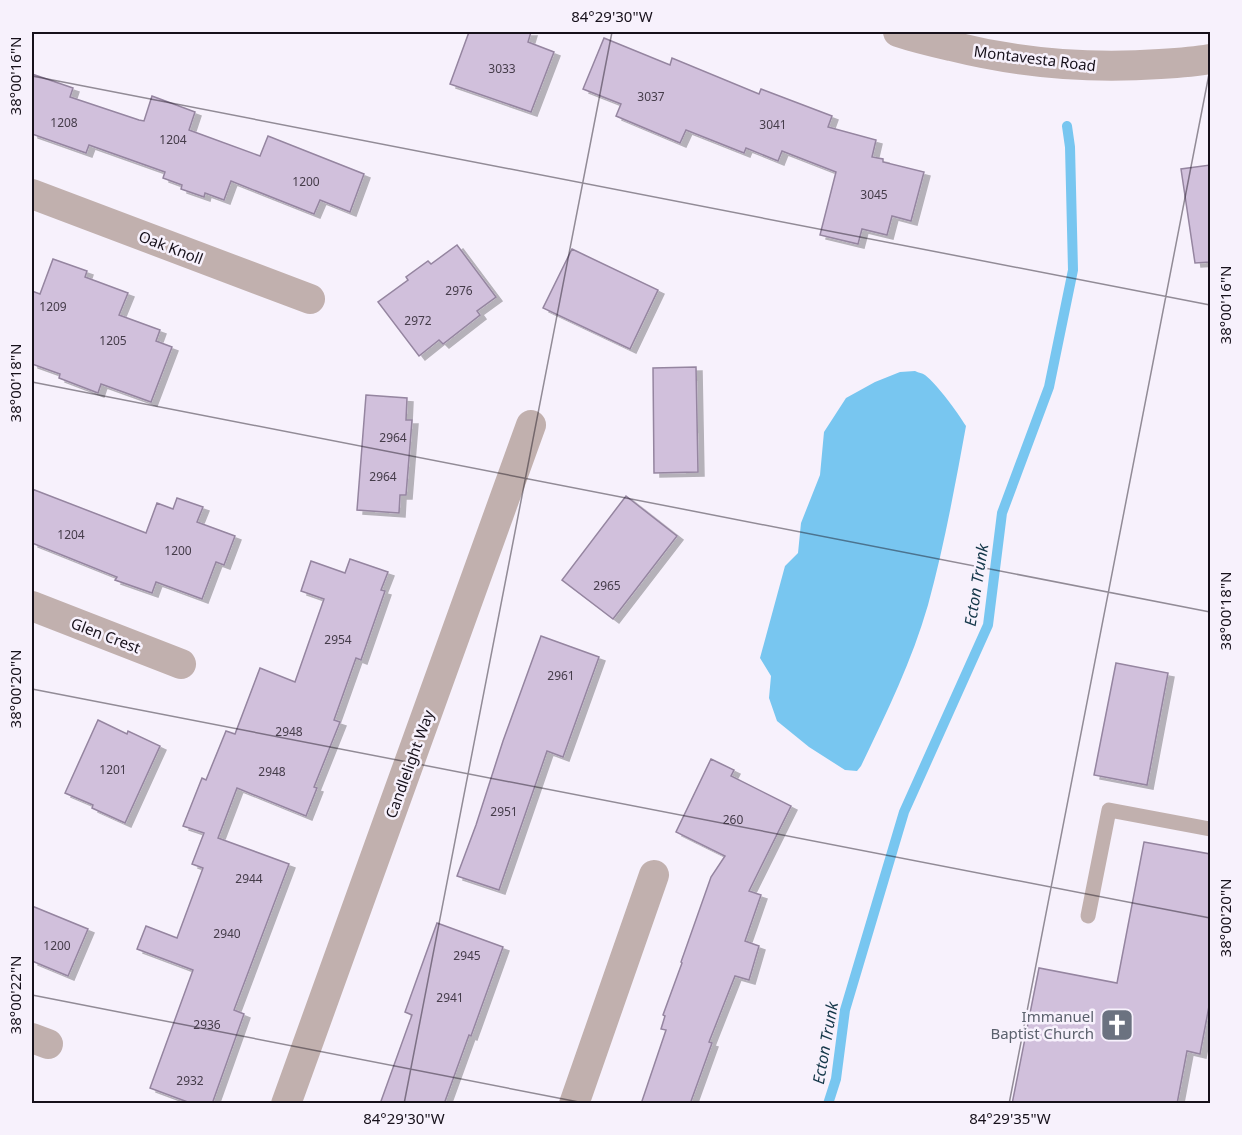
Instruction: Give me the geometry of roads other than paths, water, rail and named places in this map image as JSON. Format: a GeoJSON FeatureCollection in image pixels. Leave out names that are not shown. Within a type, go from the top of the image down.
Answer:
{"type":"FeatureCollection","features":[{"type":"Feature","properties":{"kind":"street","name":"Montavesta Road"},"geometry":{"type":"LineString","coordinates":[[898,32],[989,55],[1068,65],[1139,66],[1210,59]]}},
{"type":"Feature","properties":{"kind":"street","name":"Oak Knoll"},"geometry":{"type":"LineString","coordinates":[[32,194],[310,299]]}},
{"type":"Feature","properties":{"kind":"street","name":"Candlelight Way"},"geometry":{"type":"LineString","coordinates":[[286,1104],[531,425]]}},
{"type":"Feature","properties":{"kind":"street","name":"Glen Crest"},"geometry":{"type":"LineString","coordinates":[[32,606],[181,664]]}},
{"type":"Feature","properties":{"kind":"street"},"geometry":{"type":"LineString","coordinates":[[574,1104],[654,874]]}},
{"type":"Feature","properties":{"kind":"lane"},"geometry":{"type":"LineString","coordinates":[[1088,916],[1109,810],[1210,829]]}},
{"type":"Feature","properties":{"kind":"water"},"geometry":{"type":"Polygon","coordinates":[[[915,371],[925,375],[935,385],[966,426],[944,539],[922,626],[898,687],[861,766],[857,771],[845,770],[809,747],[777,721],[769,698],[771,676],[760,658],[785,566],[798,553],[801,523],[820,475],[824,432],[846,398],[875,382],[900,372],[915,371]]]}},
{"type":"Feature","properties":{"kind":"waterway","name":"Ecton Trunk"},"geometry":{"type":"LineString","coordinates":[[828,1104],[836,1079],[845,1010],[904,812],[988,625],[1002,513],[1049,387],[1073,270],[1070,147],[1067,126]]}},
{"type":"Feature","properties":{"kind":"place","name":"Immanuel Baptist Church"},"geometry":{"type":"Point","coordinates":[1117,1025]}}]}
